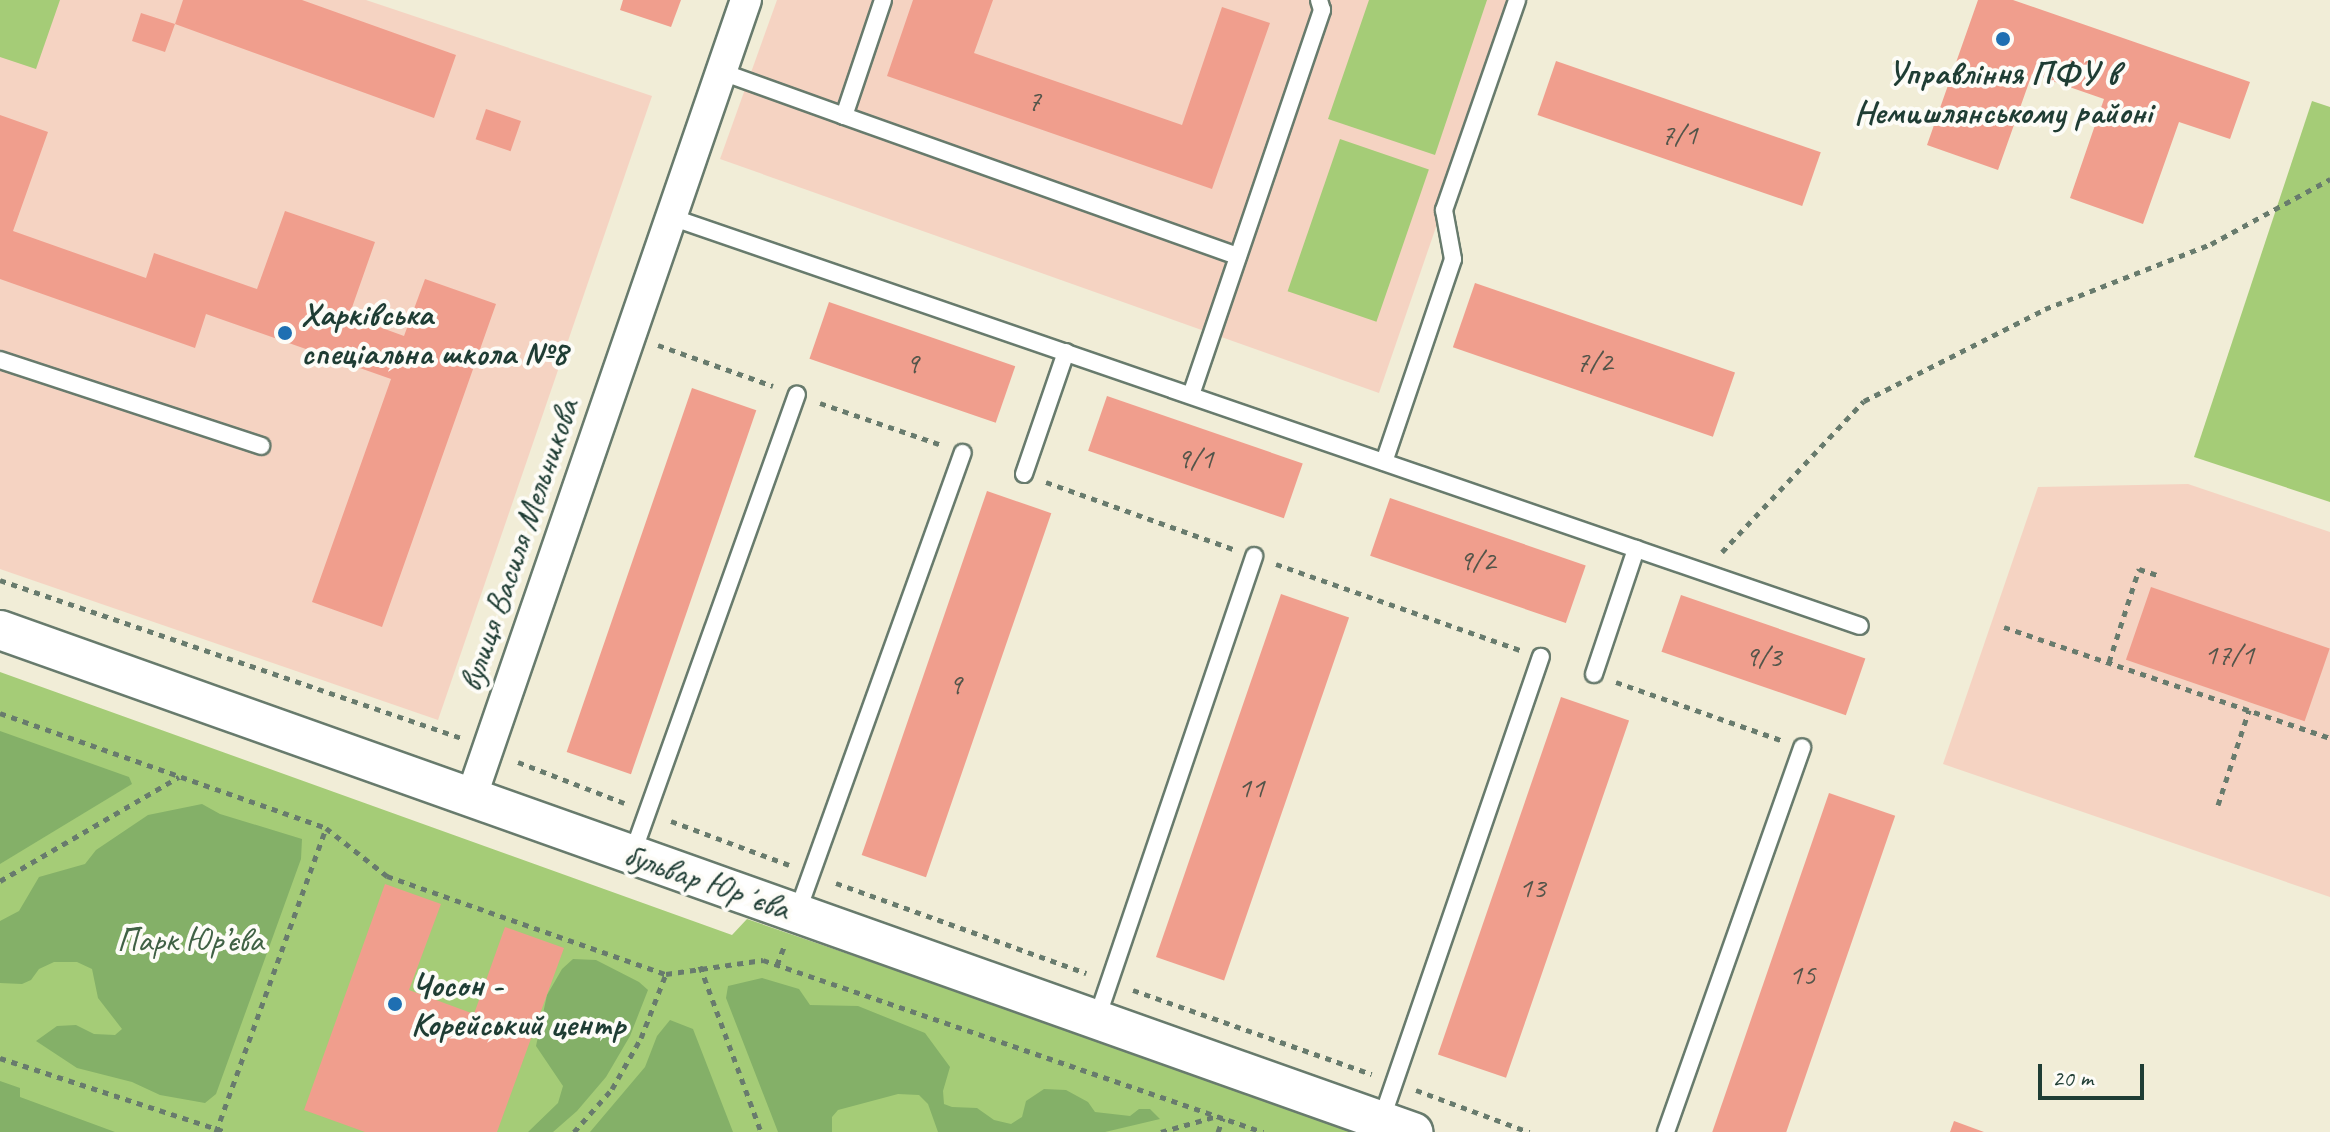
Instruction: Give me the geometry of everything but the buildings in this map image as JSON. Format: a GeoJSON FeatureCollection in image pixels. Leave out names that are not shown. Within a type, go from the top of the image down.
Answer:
{"type":"FeatureCollection","features":[{"type":"Feature","properties":{"kind":"street","name":"вулиця Василя Мельникова"},"geometry":{"type":"LineString","coordinates":[[471,798],[746,0]]}},
{"type":"Feature","properties":{"kind":"street","name":"бульвар Юрʼєва"},"geometry":{"type":"LineString","coordinates":[[0,630],[1397,1126]]}},
{"type":"Feature","properties":{"kind":"lane"},"geometry":{"type":"LineString","coordinates":[[844,116],[883,0]]}},
{"type":"Feature","properties":{"kind":"lane"},"geometry":{"type":"LineString","coordinates":[[1191,395],[1322,10],[1319,0]]}},
{"type":"Feature","properties":{"kind":"lane"},"geometry":{"type":"LineString","coordinates":[[1384,462],[1453,259],[1444,210],[1517,0]]}},
{"type":"Feature","properties":{"kind":"lane"},"geometry":{"type":"LineString","coordinates":[[722,72],[1238,256]]}},
{"type":"Feature","properties":{"kind":"lane"},"geometry":{"type":"LineString","coordinates":[[671,217],[1860,626]]}},
{"type":"Feature","properties":{"kind":"lane"},"geometry":{"type":"LineString","coordinates":[[1024,474],[1066,352]]}},
{"type":"Feature","properties":{"kind":"lane"},"geometry":{"type":"LineString","coordinates":[[0,360],[261,446]]}},
{"type":"Feature","properties":{"kind":"lane"},"geometry":{"type":"LineString","coordinates":[[632,855],[797,395]]}},
{"type":"Feature","properties":{"kind":"lane"},"geometry":{"type":"LineString","coordinates":[[797,913],[963,453]]}},
{"type":"Feature","properties":{"kind":"lane"},"geometry":{"type":"LineString","coordinates":[[1594,674],[1636,549]]}},
{"type":"Feature","properties":{"kind":"lane"},"geometry":{"type":"LineString","coordinates":[[1097,1018],[1254,556]]}},
{"type":"Feature","properties":{"kind":"lane"},"geometry":{"type":"LineString","coordinates":[[1397,1126],[1394,1082],[1541,657]]}},
{"type":"Feature","properties":{"kind":"lane"},"geometry":{"type":"LineString","coordinates":[[1666,1132],[1802,747]]}},
{"type":"Feature","properties":{"kind":"path"},"geometry":{"type":"LineString","coordinates":[[1702,572],[1864,401],[2045,309],[2211,244],[2330,179]]}},
{"type":"Feature","properties":{"kind":"path"},"geometry":{"type":"LineString","coordinates":[[631,335],[963,453]]}},
{"type":"Feature","properties":{"kind":"path"},"geometry":{"type":"LineString","coordinates":[[1024,474],[1541,657]]}},
{"type":"Feature","properties":{"kind":"path"},"geometry":{"type":"LineString","coordinates":[[2109,662],[2139,569],[2160,576]]}},
{"type":"Feature","properties":{"kind":"path"},"geometry":{"type":"LineString","coordinates":[[0,580],[489,747],[530,768],[811,874],[1529,1132]]}},
{"type":"Feature","properties":{"kind":"path"},"geometry":{"type":"LineString","coordinates":[[2004,627],[2330,738]]}},
{"type":"Feature","properties":{"kind":"path"},"geometry":{"type":"LineString","coordinates":[[1594,674],[1802,747]]}},
{"type":"Feature","properties":{"kind":"path"},"geometry":{"type":"LineString","coordinates":[[2218,805],[2249,710]]}},
{"type":"Feature","properties":{"kind":"path"},"geometry":{"type":"LineString","coordinates":[[0,713],[326,828],[387,876],[666,974],[700,966],[763,960],[1263,1132]]}},
{"type":"Feature","properties":{"kind":"path"},"geometry":{"type":"LineString","coordinates":[[0,881],[179,777]]}},
{"type":"Feature","properties":{"kind":"path"},"geometry":{"type":"LineString","coordinates":[[217,1130],[326,828]]}},
{"type":"Feature","properties":{"kind":"path"},"geometry":{"type":"LineString","coordinates":[[700,966],[761,1132]]}},
{"type":"Feature","properties":{"kind":"path"},"geometry":{"type":"LineString","coordinates":[[574,1132],[612,1089],[641,1038],[666,974]]}},
{"type":"Feature","properties":{"kind":"path"},"geometry":{"type":"LineString","coordinates":[[0,1058],[227,1132]]}},
{"type":"Feature","properties":{"kind":"path"},"geometry":{"type":"LineString","coordinates":[[1161,1132],[1220,1117]]}},
{"type":"Feature","properties":{"kind":"path"},"geometry":{"type":"LineString","coordinates":[[1218,1132],[1220,1117]]}},
{"type":"Feature","properties":{"kind":"shaded area","name":"Харківська спеціальна школа №8"},"geometry":{"type":"Polygon","coordinates":[[[0,0],[366,0],[652,96],[438,720],[0,569],[0,0]]]}},
{"type":"Feature","properties":{"kind":"shaded area"},"geometry":{"type":"Polygon","coordinates":[[[777,0],[1514,0],[1379,393],[720,159],[777,0]]]}},
{"type":"Feature","properties":{"kind":"shaded area"},"geometry":{"type":"Polygon","coordinates":[[[2188,484],[2330,532],[2330,897],[1943,764],[2038,487],[2188,484]]]}},
{"type":"Feature","properties":{"kind":"green space"},"geometry":{"type":"Polygon","coordinates":[[[0,0],[60,0],[36,69],[0,57],[0,0]]]}},
{"type":"Feature","properties":{"kind":"green space"},"geometry":{"type":"Polygon","coordinates":[[[1369,0],[1487,0],[1435,155],[1328,119],[1369,0]]]}},
{"type":"Feature","properties":{"kind":"green space"},"geometry":{"type":"Polygon","coordinates":[[[2312,101],[2330,107],[2330,502],[2194,457],[2312,101]]]}},
{"type":"Feature","properties":{"kind":"green space"},"geometry":{"type":"Polygon","coordinates":[[[1340,139],[1429,170],[1376,322],[1288,291],[1340,139]]]}},
{"type":"Feature","properties":{"kind":"green space","name":"Парк Юр’єва"},"geometry":{"type":"Polygon","coordinates":[[[0,672],[732,935],[747,919],[1364,1132],[0,1132],[0,672]]]}},
{"type":"Feature","properties":{"kind":"green space"},"geometry":{"type":"Polygon","coordinates":[[[0,731],[129,777],[132,784],[0,864],[0,731]]]}},
{"type":"Feature","properties":{"kind":"green space"},"geometry":{"type":"Polygon","coordinates":[[[202,804],[220,814],[302,839],[301,859],[216,1094],[205,1103],[160,1095],[132,1082],[77,1068],[36,1041],[57,1026],[76,1025],[94,1034],[115,1035],[122,1029],[98,998],[92,969],[77,962],[54,962],[39,969],[31,980],[22,984],[0,983],[0,921],[19,911],[39,877],[85,864],[96,850],[148,815],[202,804]]]}},
{"type":"Feature","properties":{"kind":"green space"},"geometry":{"type":"Polygon","coordinates":[[[573,959],[596,960],[639,982],[648,990],[630,1036],[606,1077],[577,1111],[553,1132],[528,1132],[558,1103],[563,1086],[536,1046],[547,995],[562,969],[573,959]]]}},
{"type":"Feature","properties":{"kind":"green space"},"geometry":{"type":"Polygon","coordinates":[[[762,978],[799,989],[810,1005],[858,1006],[925,1033],[950,1067],[943,1091],[944,1104],[952,1107],[977,1108],[994,1120],[1011,1124],[1022,1117],[1026,1101],[1044,1089],[1066,1090],[1088,1102],[1095,1112],[1130,1116],[1139,1109],[1150,1109],[1160,1119],[1105,1132],[938,1132],[928,1104],[919,1095],[898,1094],[838,1110],[832,1117],[832,1132],[778,1132],[726,998],[728,986],[762,978]]]}},
{"type":"Feature","properties":{"kind":"green space"},"geometry":{"type":"Polygon","coordinates":[[[670,1020],[693,1029],[733,1132],[590,1132],[645,1067],[657,1036],[670,1020]]]}},
{"type":"Feature","properties":{"kind":"green space"},"geometry":{"type":"Polygon","coordinates":[[[0,1081],[20,1088],[20,1097],[115,1132],[0,1132],[0,1081]]]}},
{"type":"Feature","properties":{"kind":"place","name":"Управління ПФУ в Немишлянському районі"},"geometry":{"type":"Point","coordinates":[2003,39]}},
{"type":"Feature","properties":{"kind":"place","name":"Харківська спеціальна школа №8"},"geometry":{"type":"Point","coordinates":[285,333]}},
{"type":"Feature","properties":{"kind":"place","name":"Чосон - Корейський центр"},"geometry":{"type":"Point","coordinates":[395,1004]}}]}
